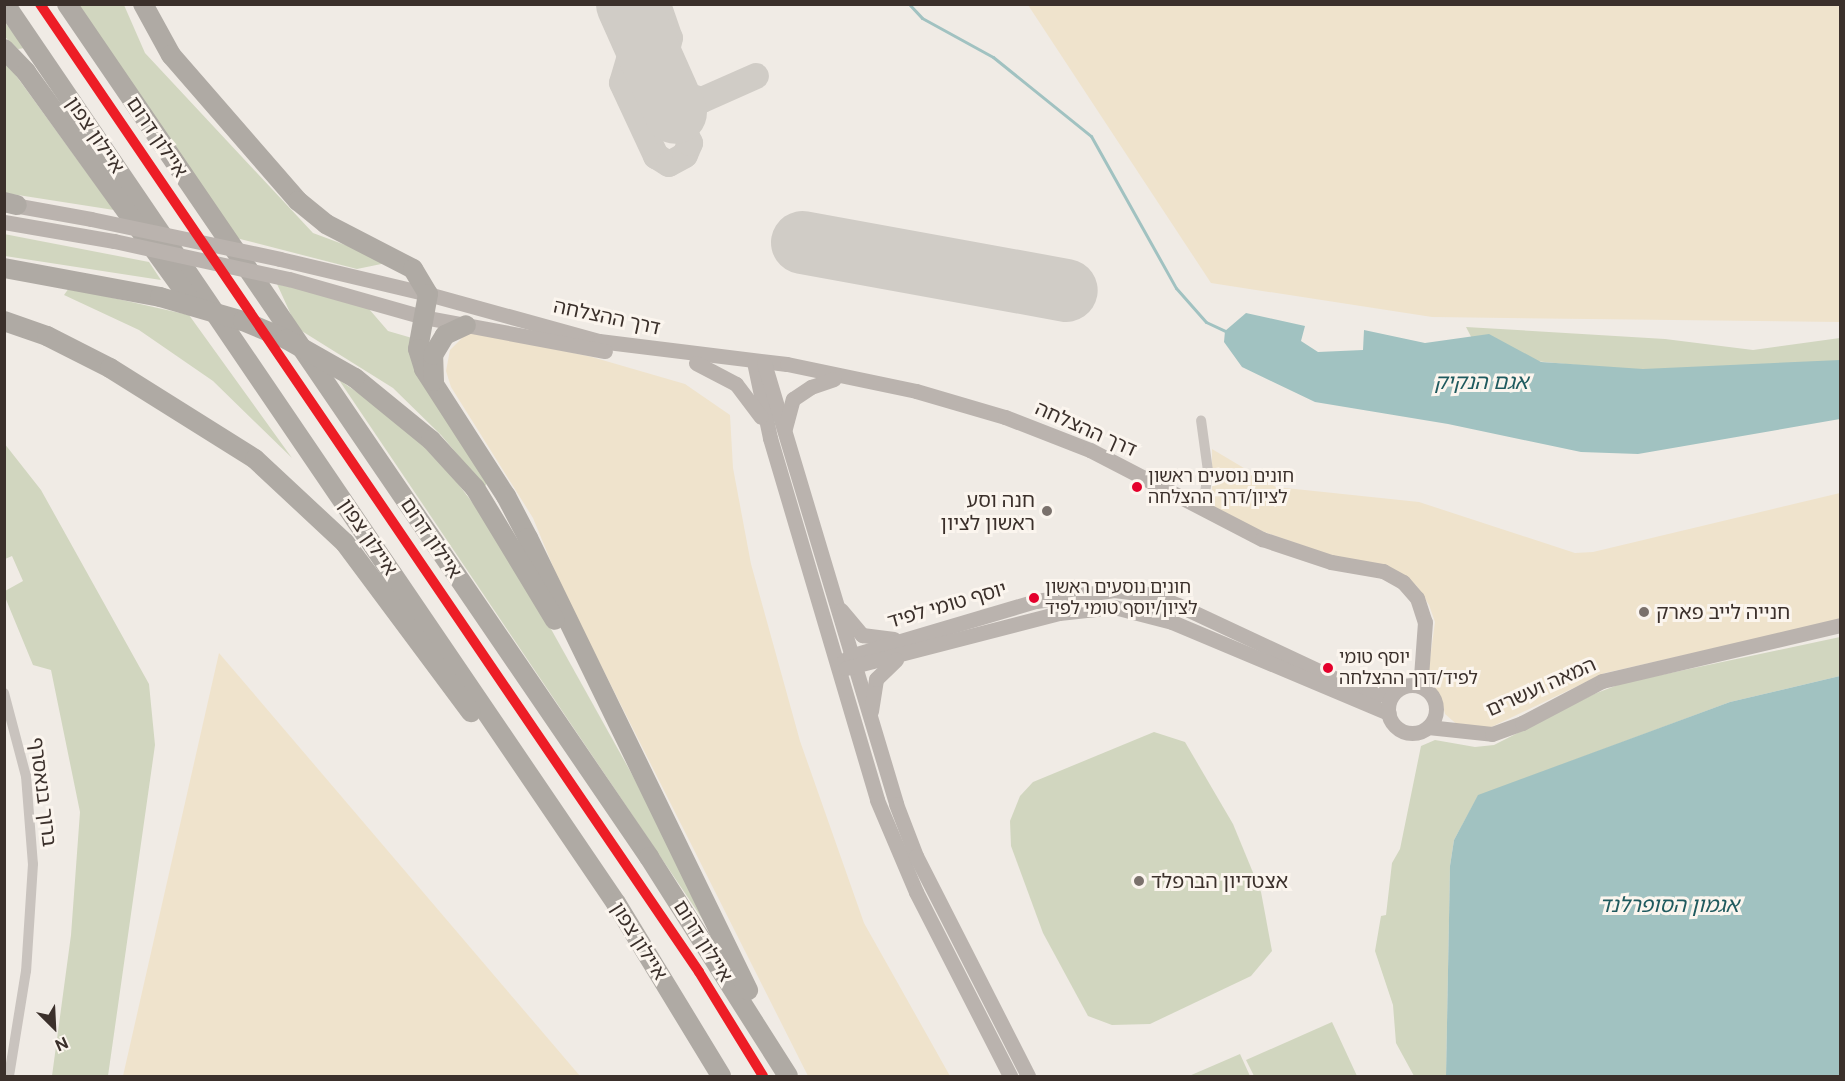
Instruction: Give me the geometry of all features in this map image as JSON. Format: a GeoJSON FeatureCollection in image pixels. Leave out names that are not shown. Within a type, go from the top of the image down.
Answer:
{"type":"FeatureCollection","features":[{"type":"Feature","properties":{"kind":"highway","name":"איילון צפון"},"geometry":{"type":"LineString","coordinates":[[5,4],[616,903],[721,1077]]}},
{"type":"Feature","properties":{"kind":"highway","name":"איילון דרום"},"geometry":{"type":"LineString","coordinates":[[67,4],[667,884],[788,1077]]}},
{"type":"Feature","properties":{"kind":"highway"},"geometry":{"type":"LineString","coordinates":[[143,4],[171,55],[298,201],[326,224],[413,269],[428,294],[418,349],[434,383],[512,507],[788,1077]]}},
{"type":"Feature","properties":{"kind":"highway"},"geometry":{"type":"LineString","coordinates":[[4,49],[26,72],[297,447],[336,490]]}},
{"type":"Feature","properties":{"kind":"highway"},"geometry":{"type":"LineString","coordinates":[[4,268],[160,297],[243,321],[286,339],[355,378],[418,429],[475,488],[627,747]]}},
{"type":"Feature","properties":{"kind":"highway"},"geometry":{"type":"LineString","coordinates":[[4,321],[47,336],[110,368],[255,459],[306,502],[368,572],[616,903]]}},
{"type":"Feature","properties":{"kind":"highway"},"geometry":{"type":"LineString","coordinates":[[434,383],[433,355],[445,335],[465,325]]}},
{"type":"Feature","properties":{"kind":"street","name":"דרך ההצלחה"},"geometry":{"type":"LineString","coordinates":[[9,204],[91,219],[428,294],[599,341],[887,386]]}},
{"type":"Feature","properties":{"kind":"street","name":"דרך ההצלחה"},"geometry":{"type":"LineString","coordinates":[[4,222],[114,241],[289,279],[423,317],[593,350],[696,363],[760,367],[887,386],[955,401],[1064,439],[1262,539],[1395,577],[1417,598],[1425,622],[1421,676],[1426,689]]}},
{"type":"Feature","properties":{"kind":"street"},"geometry":{"type":"LineString","coordinates":[[696,363],[736,384],[750,398],[778,439],[833,599],[871,723],[916,856],[1028,1077]]}},
{"type":"Feature","properties":{"kind":"street"},"geometry":{"type":"LineString","coordinates":[[760,367],[837,667],[893,844],[1010,1077]]}},
{"type":"Feature","properties":{"kind":"street"},"geometry":{"type":"LineString","coordinates":[[778,439],[793,399],[811,387],[834,379]]}},
{"type":"Feature","properties":{"kind":"street"},"geometry":{"type":"LineString","coordinates":[[1196,507],[1205,493],[1208,471],[1201,420]]}},
{"type":"Feature","properties":{"kind":"street","name":"דרך ההצלחה"},"geometry":{"type":"LineString","coordinates":[[1359,568],[1397,591],[1411,610],[1417,648],[1398,690]]}},
{"type":"Feature","properties":{"kind":"street","name":"יוסף טומי לפיד"},"geometry":{"type":"LineString","coordinates":[[837,667],[900,640],[1054,597],[1096,590],[1135,591],[1178,605],[1368,694],[1398,690]]}},
{"type":"Feature","properties":{"kind":"street"},"geometry":{"type":"LineString","coordinates":[[833,599],[861,635],[900,640]]}},
{"type":"Feature","properties":{"kind":"street","name":"יוסף טומי לפיד"},"geometry":{"type":"LineString","coordinates":[[852,662],[900,656],[1059,612],[1114,607],[1172,622],[1389,713]]}},
{"type":"Feature","properties":{"kind":"street","name":"המאה ועשרים"},"geometry":{"type":"LineString","coordinates":[[1428,727],[1468,734],[1506,729],[1586,688],[1621,675],[1840,625]]}},
{"type":"Feature","properties":{"kind":"street"},"geometry":{"type":"LineString","coordinates":[[871,723],[876,679],[900,656]]}},
{"type":"Feature","properties":{"kind":"street"},"geometry":{"type":"LineString","coordinates":[[1426,689],[1436,709],[1428,727],[1419,732],[1403,731],[1389,713],[1398,690],[1426,689]]}},
{"type":"Feature","properties":{"kind":"street","name":"ברוך בנאסרף"},"geometry":{"type":"LineString","coordinates":[[4,693],[26,776],[33,864],[26,971],[9,1077]]}},
{"type":"Feature","properties":{"kind":"street","name":"המאה ועשרים"},"geometry":{"type":"LineString","coordinates":[[1436,709],[1444,719],[1468,734]]}},
{"type":"Feature","properties":{"kind":"green space"},"geometry":{"type":"Polygon","coordinates":[[[74,5],[124,5],[145,53],[313,233],[391,262],[357,269],[236,238],[74,5]]]}},
{"type":"Feature","properties":{"kind":"green space"},"geometry":{"type":"Polygon","coordinates":[[[4,21],[25,48],[18,49],[5,37],[4,21]]]}},
{"type":"Feature","properties":{"kind":"green space"},"geometry":{"type":"Polygon","coordinates":[[[4,59],[114,210],[5,193],[4,59]]]}},
{"type":"Feature","properties":{"kind":"green space"},"geometry":{"type":"Polygon","coordinates":[[[4,234],[149,262],[161,280],[5,256],[4,234]]]}},
{"type":"Feature","properties":{"kind":"green space"},"geometry":{"type":"Polygon","coordinates":[[[277,284],[357,302],[369,309],[388,331],[412,338],[488,479],[485,487],[441,435],[393,388],[297,328],[277,284]]]}},
{"type":"Feature","properties":{"kind":"green space"},"geometry":{"type":"Polygon","coordinates":[[[69,288],[189,315],[292,458],[213,381],[139,330],[64,295],[69,288]]]}},
{"type":"Feature","properties":{"kind":"green space"},"geometry":{"type":"Polygon","coordinates":[[[1466,327],[1665,339],[1753,350],[1840,338],[1840,370],[1701,377],[1481,356],[1466,327]]]}},
{"type":"Feature","properties":{"kind":"green space"},"geometry":{"type":"Polygon","coordinates":[[[339,380],[397,419],[452,476],[479,511],[517,568],[692,882],[726,954],[339,380]]]}},
{"type":"Feature","properties":{"kind":"green space"},"geometry":{"type":"Polygon","coordinates":[[[4,443],[41,490],[149,684],[155,745],[108,1076],[52,1076],[71,935],[80,812],[51,670],[33,665],[5,597],[5,591],[23,581],[12,556],[5,559],[4,443]]]}},
{"type":"Feature","properties":{"kind":"green space"},"geometry":{"type":"Polygon","coordinates":[[[1840,637],[1840,676],[1730,702],[1478,796],[1454,840],[1450,866],[1446,1076],[1414,1076],[1396,1043],[1393,1005],[1375,951],[1381,916],[1386,915],[1392,863],[1400,849],[1421,746],[1435,740],[1475,747],[1494,745],[1594,694],[1623,683],[1840,637]]]}},
{"type":"Feature","properties":{"kind":"green space","name":"אצטדיון הברפלד"},"geometry":{"type":"Polygon","coordinates":[[[1154,732],[1185,742],[1233,824],[1261,892],[1272,951],[1251,976],[1150,1024],[1112,1025],[1088,1016],[1043,933],[1011,846],[1010,821],[1020,796],[1033,782],[1154,732]]]}},
{"type":"Feature","properties":{"kind":"green space"},"geometry":{"type":"Polygon","coordinates":[[[1332,1022],[1357,1076],[1254,1076],[1246,1060],[1332,1022]]]}},
{"type":"Feature","properties":{"kind":"green space"},"geometry":{"type":"Polygon","coordinates":[[[1240,1054],[1250,1076],[1189,1076],[1240,1054]]]}},
{"type":"Feature","properties":{"kind":"sand"},"geometry":{"type":"Polygon","coordinates":[[[1028,5],[1840,5],[1840,322],[1432,317],[1211,283],[1028,5]]]}},
{"type":"Feature","properties":{"kind":"sand"},"geometry":{"type":"Polygon","coordinates":[[[470,330],[592,357],[685,384],[730,415],[733,468],[751,564],[800,741],[864,923],[950,1076],[808,1076],[561,586],[533,518],[451,387],[446,371],[450,350],[470,330]]]}},
{"type":"Feature","properties":{"kind":"sand"},"geometry":{"type":"Polygon","coordinates":[[[1212,449],[1276,487],[1419,502],[1575,553],[1593,552],[1840,493],[1840,620],[1605,673],[1487,729],[1460,727],[1445,714],[1442,702],[1431,687],[1428,674],[1435,622],[1429,605],[1416,585],[1253,528],[1212,508],[1212,449]]]}},
{"type":"Feature","properties":{"kind":"sand"},"geometry":{"type":"Polygon","coordinates":[[[219,653],[580,1076],[123,1076],[219,653]]]}},
{"type":"Feature","properties":{"kind":"water","name":"אגם הנקיק"},"geometry":{"type":"Polygon","coordinates":[[[1246,313],[1305,326],[1301,341],[1318,352],[1363,350],[1364,330],[1425,343],[1489,334],[1541,362],[1643,369],[1840,360],[1840,419],[1638,454],[1581,452],[1448,424],[1315,402],[1242,367],[1224,342],[1225,331],[1246,313]]]}},
{"type":"Feature","properties":{"kind":"water","name":"אגמון הסופרלנד"},"geometry":{"type":"Polygon","coordinates":[[[1840,676],[1840,1076],[1446,1076],[1450,866],[1454,840],[1478,795],[1730,702],[1840,676]]]}},
{"type":"Feature","properties":{"kind":"waterway"},"geometry":{"type":"LineString","coordinates":[[909,4],[922,18],[993,57],[1091,136],[1176,288],[1206,322],[1225,331]]}},
{"type":"Feature","properties":{"kind":"taxiway"},"geometry":{"type":"LineString","coordinates":[[658,4],[670,38],[665,58],[680,93],[702,100],[756,76]]}},
{"type":"Feature","properties":{"kind":"taxiway"},"geometry":{"type":"LineString","coordinates":[[638,29],[622,83],[656,156],[669,164],[685,155],[690,143],[675,112]]}},
{"type":"Feature","properties":{"kind":"runway"},"geometry":{"type":"LineString","coordinates":[[627,4],[675,112]]}},
{"type":"Feature","properties":{"kind":"runway"},"geometry":{"type":"LineString","coordinates":[[802,242],[1066,290]]}},
{"type":"Feature","properties":{"kind":"transit line"},"geometry":{"type":"LineString","coordinates":[[40,4],[699,972],[763,1076]]}},
{"type":"Feature","properties":{"kind":"place","name":"חונים נוסעים ראשון לציון/דרך ההצלחה"},"geometry":{"type":"Point","coordinates":[1137,487]}},
{"type":"Feature","properties":{"kind":"place","name":"חנה וסע ראשון לציון"},"geometry":{"type":"Point","coordinates":[1047,511]}},
{"type":"Feature","properties":{"kind":"place","name":"חונים נוסעים ראשון לציון/יוסף טומי לפיד"},"geometry":{"type":"Point","coordinates":[1034,598]}},
{"type":"Feature","properties":{"kind":"place","name":"חנייה לייב פארק"},"geometry":{"type":"Point","coordinates":[1644,612]}},
{"type":"Feature","properties":{"kind":"place","name":"יוסף טומי לפיד/דרך ההצלחה"},"geometry":{"type":"Point","coordinates":[1328,668]}},
{"type":"Feature","properties":{"kind":"place","name":"אצטדיון הברפלד"},"geometry":{"type":"Point","coordinates":[1139,881]}}]}
